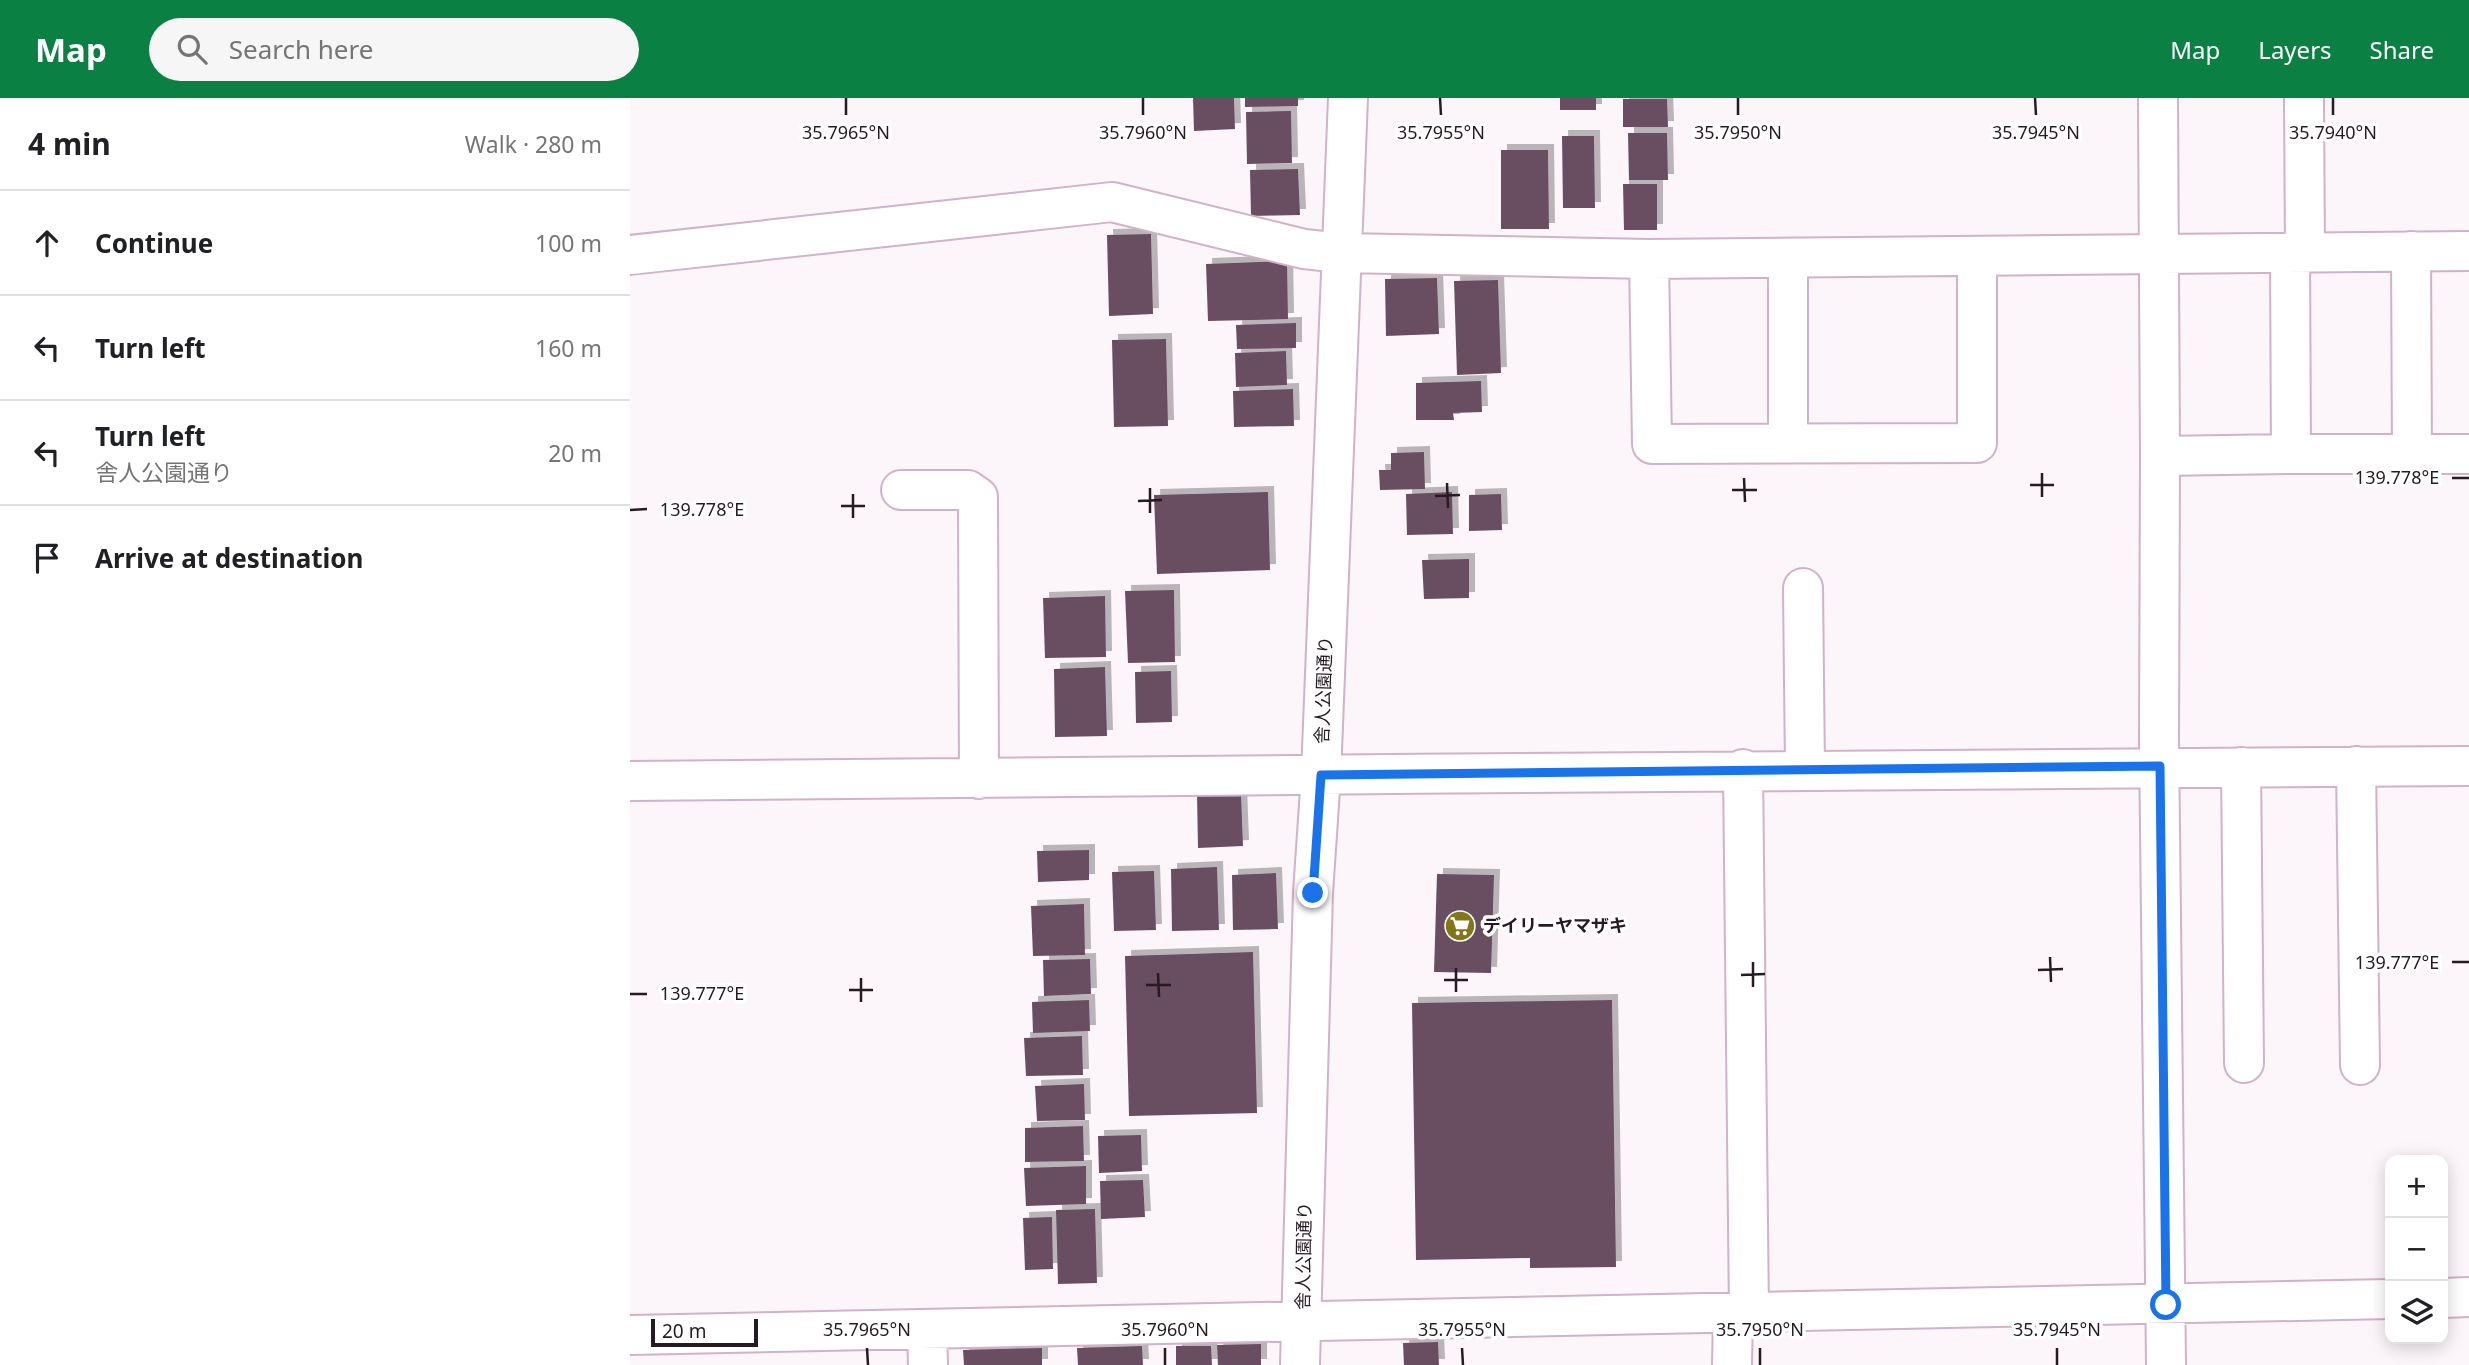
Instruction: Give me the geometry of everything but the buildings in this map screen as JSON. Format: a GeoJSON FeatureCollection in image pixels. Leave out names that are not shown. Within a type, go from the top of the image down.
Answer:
{"type":"FeatureCollection","features":[{"type":"Feature","properties":{"kind":"street","name":"舎人公園通り"},"geometry":{"type":"LineString","coordinates":[[1300,1365],[1313,906],[1321,775],[1348,98]]}},
{"type":"Feature","properties":{"kind":"street"},"geometry":{"type":"LineString","coordinates":[[2158,98],[2160,766],[2166,1365]]}},
{"type":"Feature","properties":{"kind":"street"},"geometry":{"type":"LineString","coordinates":[[2291,454],[2304,98]]}},
{"type":"Feature","properties":{"kind":"street"},"geometry":{"type":"LineString","coordinates":[[630,255],[1112,202],[1304,249],[1341,253],[1788,259],[2469,251]]}},
{"type":"Feature","properties":{"kind":"street"},"geometry":{"type":"LineString","coordinates":[[2412,251],[2412,454]]}},
{"type":"Feature","properties":{"kind":"street"},"geometry":{"type":"LineString","coordinates":[[1649,259],[1652,456],[1788,443],[1977,443],[1977,257]]}},
{"type":"Feature","properties":{"kind":"street"},"geometry":{"type":"LineString","coordinates":[[1788,259],[1788,443]]}},
{"type":"Feature","properties":{"kind":"street"},"geometry":{"type":"LineString","coordinates":[[2160,456],[2469,454]]}},
{"type":"Feature","properties":{"kind":"street"},"geometry":{"type":"LineString","coordinates":[[901,490],[968,490],[978,497],[979,779]]}},
{"type":"Feature","properties":{"kind":"street"},"geometry":{"type":"LineString","coordinates":[[1804,587],[1805,769]]}},
{"type":"Feature","properties":{"kind":"street"},"geometry":{"type":"LineString","coordinates":[[2356,766],[2360,1065]]}},
{"type":"Feature","properties":{"kind":"street"},"geometry":{"type":"LineString","coordinates":[[630,781],[1743,769],[2469,766]]}},
{"type":"Feature","properties":{"kind":"street"},"geometry":{"type":"LineString","coordinates":[[2241,768],[2244,1063]]}},
{"type":"Feature","properties":{"kind":"street"},"geometry":{"type":"LineString","coordinates":[[1732,1365],[1741,1315],[1743,769]]}},
{"type":"Feature","properties":{"kind":"street"},"geometry":{"type":"LineString","coordinates":[[2448,1298],[2469,1297]]}},
{"type":"Feature","properties":{"kind":"street"},"geometry":{"type":"LineString","coordinates":[[630,1335],[928,1347],[1302,1321],[1741,1315],[2385,1299]]}},
{"type":"Feature","properties":{"kind":"place","name":"デイリーヤマザキ"},"geometry":{"type":"Point","coordinates":[1460,926]}},
{"type":"Feature","properties":{"kind":"route"},"geometry":{"type":"LineString","coordinates":[[1313,893],[1321,775],[2160,766],[2166,1305]]}}]}
